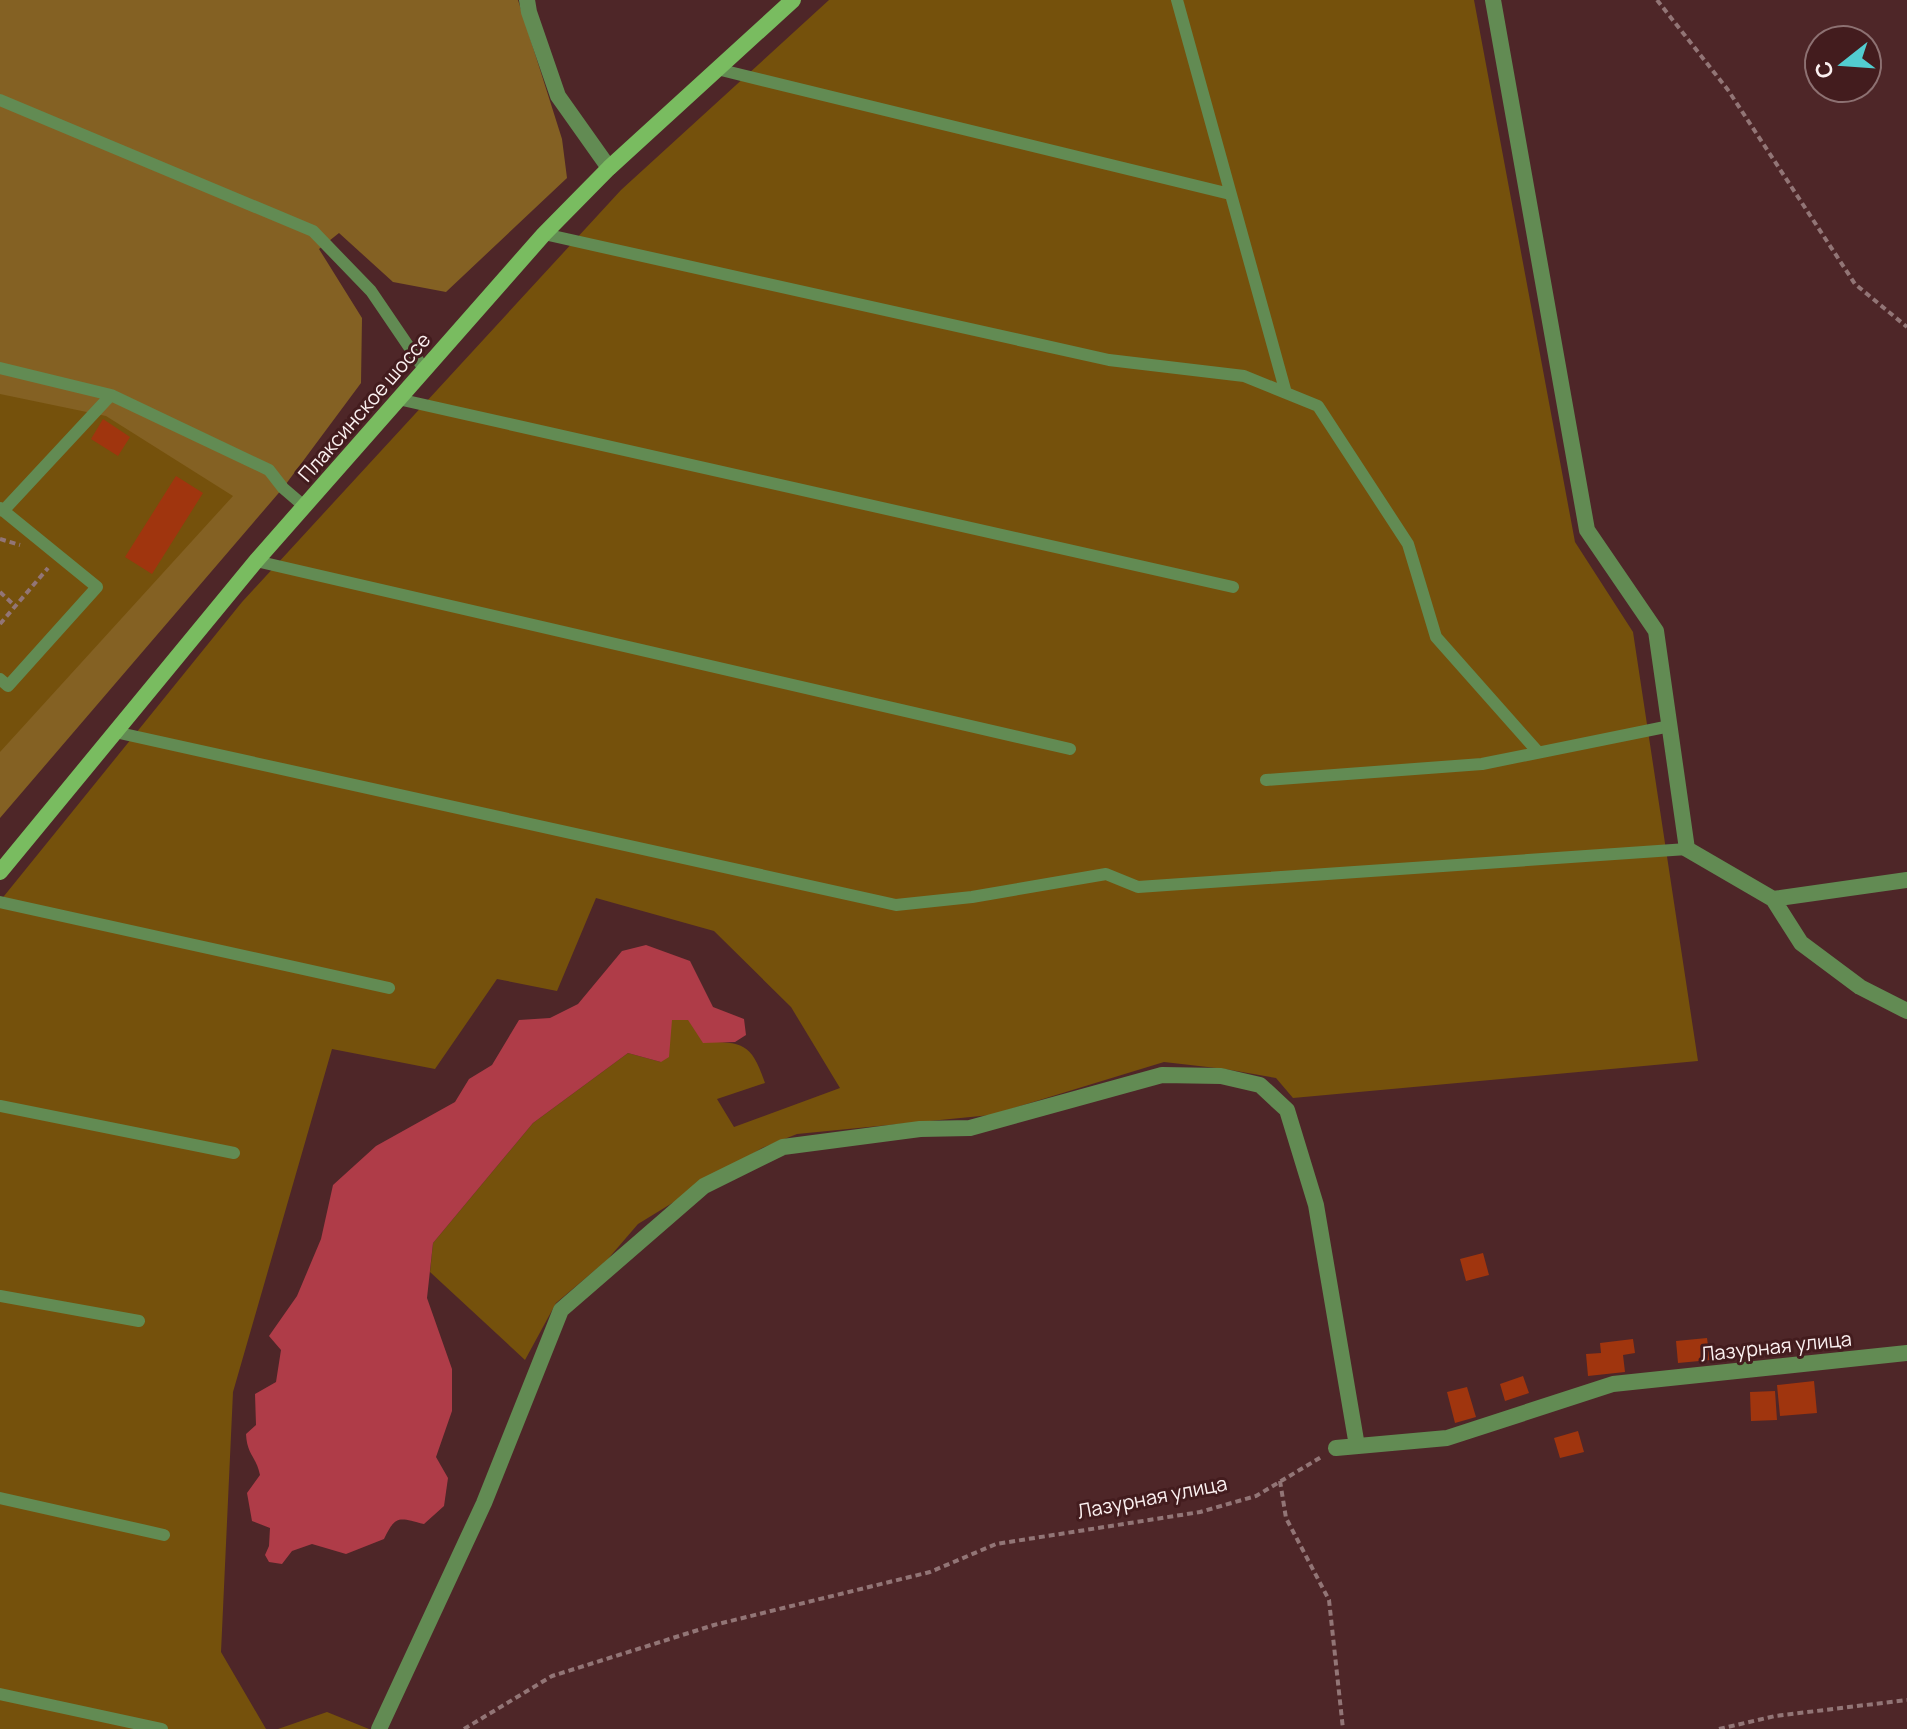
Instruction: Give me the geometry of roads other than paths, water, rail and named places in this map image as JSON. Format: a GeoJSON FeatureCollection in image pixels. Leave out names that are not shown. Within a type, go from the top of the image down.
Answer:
{"type":"FeatureCollection","features":[{"type":"Feature","properties":{"kind":"main road","name":"Плаксинское шоссе"},"geometry":{"type":"LineString","coordinates":[[0,872],[256,561],[544,234],[609,168],[793,0]]}},
{"type":"Feature","properties":{"kind":"street"},"geometry":{"type":"LineString","coordinates":[[527,0],[558,96],[609,168]]}},
{"type":"Feature","properties":{"kind":"street"},"geometry":{"type":"LineString","coordinates":[[1493,0],[1587,530],[1656,631],[1687,849],[1773,899],[1801,943],[1860,987],[1907,1011]]}},
{"type":"Feature","properties":{"kind":"street"},"geometry":{"type":"LineString","coordinates":[[1773,899],[1907,880]]}},
{"type":"Feature","properties":{"kind":"street"},"geometry":{"type":"LineString","coordinates":[[379,1729],[484,1503],[561,1310],[704,1186],[783,1147],[920,1129],[970,1128],[1162,1075],[1221,1076],[1260,1085],[1287,1110],[1316,1205],[1357,1446]]}},
{"type":"Feature","properties":{"kind":"street","name":"Лазурная улица"},"geometry":{"type":"LineString","coordinates":[[1336,1448],[1447,1438],[1613,1384],[1907,1353]]}},
{"type":"Feature","properties":{"kind":"lane"},"geometry":{"type":"LineString","coordinates":[[1177,0],[1286,393]]}},
{"type":"Feature","properties":{"kind":"lane"},"geometry":{"type":"LineString","coordinates":[[717,69],[1230,194]]}},
{"type":"Feature","properties":{"kind":"lane"},"geometry":{"type":"LineString","coordinates":[[0,100],[313,231],[371,291],[424,369]]}},
{"type":"Feature","properties":{"kind":"lane"},"geometry":{"type":"LineString","coordinates":[[544,234],[1109,360],[1244,376],[1318,406],[1408,544],[1436,637],[1538,752]]}},
{"type":"Feature","properties":{"kind":"lane"},"geometry":{"type":"LineString","coordinates":[[0,368],[111,395],[269,470],[283,488],[304,506]]}},
{"type":"Feature","properties":{"kind":"lane"},"geometry":{"type":"LineString","coordinates":[[0,679],[8,686],[97,587],[2,510],[111,395]]}},
{"type":"Feature","properties":{"kind":"lane"},"geometry":{"type":"LineString","coordinates":[[398,399],[1233,587]]}},
{"type":"Feature","properties":{"kind":"lane"},"geometry":{"type":"LineString","coordinates":[[256,561],[1070,749]]}},
{"type":"Feature","properties":{"kind":"lane"},"geometry":{"type":"LineString","coordinates":[[1266,780],[1482,764],[1670,726]]}},
{"type":"Feature","properties":{"kind":"lane"},"geometry":{"type":"LineString","coordinates":[[115,732],[896,905],[972,897],[1106,874],[1138,887],[1687,849]]}},
{"type":"Feature","properties":{"kind":"lane"},"geometry":{"type":"LineString","coordinates":[[0,902],[389,988]]}},
{"type":"Feature","properties":{"kind":"lane"},"geometry":{"type":"LineString","coordinates":[[0,1106],[234,1153]]}},
{"type":"Feature","properties":{"kind":"lane"},"geometry":{"type":"LineString","coordinates":[[0,1296],[139,1321]]}},
{"type":"Feature","properties":{"kind":"lane"},"geometry":{"type":"LineString","coordinates":[[0,1498],[164,1535]]}},
{"type":"Feature","properties":{"kind":"lane"},"geometry":{"type":"LineString","coordinates":[[0,1694],[162,1729]]}}]}
